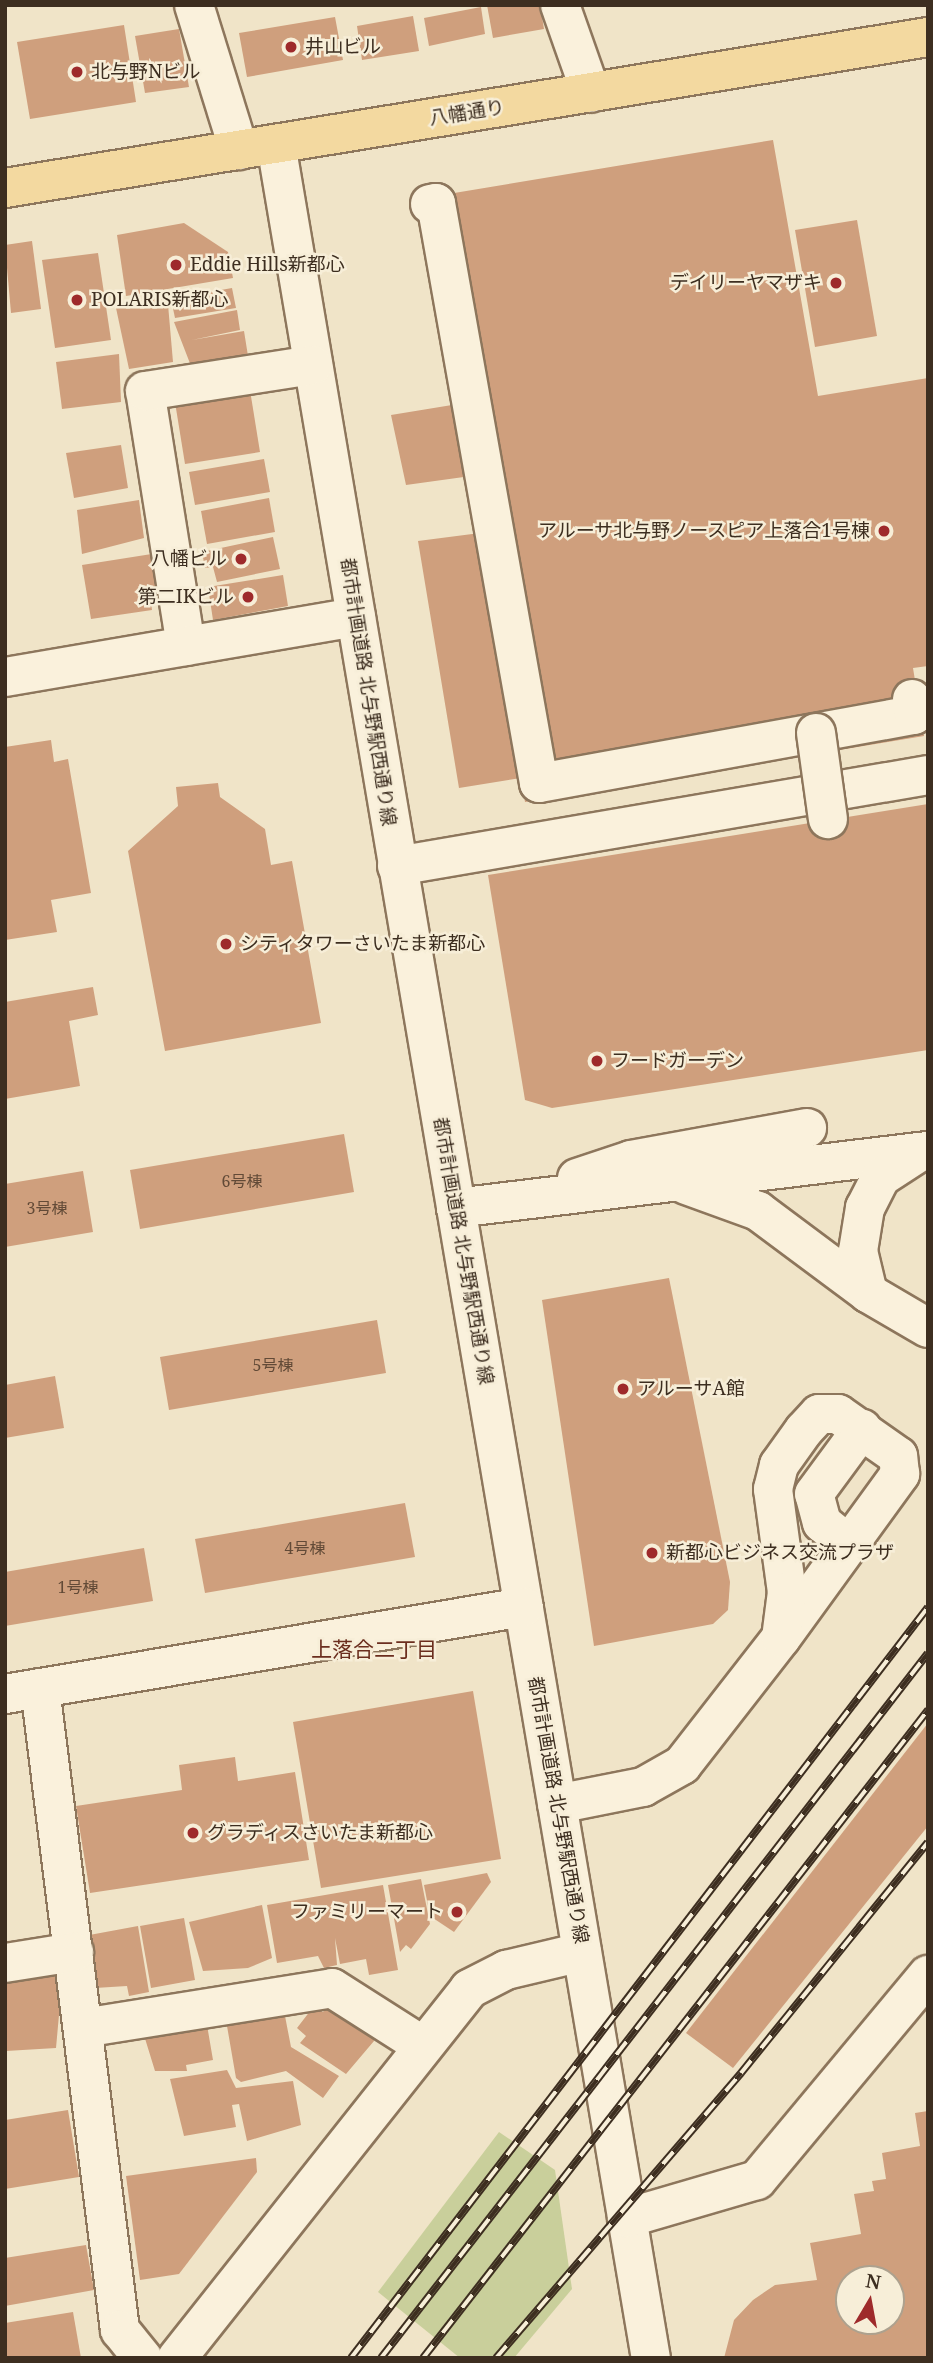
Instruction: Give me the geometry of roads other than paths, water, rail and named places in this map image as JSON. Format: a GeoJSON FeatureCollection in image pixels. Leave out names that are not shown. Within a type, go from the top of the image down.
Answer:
{"type":"FeatureCollection","features":[{"type":"Feature","properties":{"kind":"main road","name":"八幡通り"},"geometry":{"type":"LineString","coordinates":[[5,188],[928,37]]}},
{"type":"Feature","properties":{"kind":"street"},"geometry":{"type":"LineString","coordinates":[[194,5],[239,150]]}},
{"type":"Feature","properties":{"kind":"street"},"geometry":{"type":"LineString","coordinates":[[560,5],[592,93]]}},
{"type":"Feature","properties":{"kind":"street","name":"都市計画道路 北与野駅西通り線"},"geometry":{"type":"LineString","coordinates":[[276,144],[651,2358]]}},
{"type":"Feature","properties":{"kind":"street"},"geometry":{"type":"LineString","coordinates":[[430,204],[436,203],[540,782],[914,715],[912,699]]}},
{"type":"Feature","properties":{"kind":"street"},"geometry":{"type":"LineString","coordinates":[[186,646],[145,391],[313,365]]}},
{"type":"Feature","properties":{"kind":"street"},"geometry":{"type":"LineString","coordinates":[[5,677],[356,617]]}},
{"type":"Feature","properties":{"kind":"street"},"geometry":{"type":"LineString","coordinates":[[816,733],[828,819]]}},
{"type":"Feature","properties":{"kind":"street"},"geometry":{"type":"LineString","coordinates":[[397,866],[928,775]]}},
{"type":"Feature","properties":{"kind":"street"},"geometry":{"type":"LineString","coordinates":[[518,1198],[631,1160],[807,1128]]}},
{"type":"Feature","properties":{"kind":"street"},"geometry":{"type":"LineString","coordinates":[[456,1208],[518,1198],[677,1182],[924,1151]]}},
{"type":"Feature","properties":{"kind":"street"},"geometry":{"type":"LineString","coordinates":[[868,1293],[858,1251],[864,1208],[881,1177],[924,1151]]}},
{"type":"Feature","properties":{"kind":"street"},"geometry":{"type":"LineString","coordinates":[[677,1182],[758,1211],[868,1293],[928,1328]]}},
{"type":"Feature","properties":{"kind":"street"},"geometry":{"type":"LineString","coordinates":[[557,1804],[643,1787],[682,1765],[781,1639],[901,1464],[862,1429],[838,1414],[819,1415],[779,1465],[773,1489],[787,1592],[781,1639]]}},
{"type":"Feature","properties":{"kind":"street"},"geometry":{"type":"LineString","coordinates":[[847,1543],[822,1523],[814,1494],[862,1429]]}},
{"type":"Feature","properties":{"kind":"street"},"geometry":{"type":"LineString","coordinates":[[143,2358],[120,2330],[74,1952],[22,1691],[524,1607]]}},
{"type":"Feature","properties":{"kind":"street"},"geometry":{"type":"LineString","coordinates":[[5,1963],[74,1952]]}},
{"type":"Feature","properties":{"kind":"street"},"geometry":{"type":"LineString","coordinates":[[177,2358],[449,2010],[486,1979],[582,1952]]}},
{"type":"Feature","properties":{"kind":"street"},"geometry":{"type":"LineString","coordinates":[[627,2218],[757,2180],[928,1975]]}},
{"type":"Feature","properties":{"kind":"street"},"geometry":{"type":"LineString","coordinates":[[83,2028],[332,1988],[423,2046]]}},
{"type":"Feature","properties":{"kind":"street"},"geometry":{"type":"LineString","coordinates":[[886,2028],[928,2012]]}},
{"type":"Feature","properties":{"kind":"railway"},"geometry":{"type":"LineString","coordinates":[[351,2358],[928,1607]]}},
{"type":"Feature","properties":{"kind":"railway"},"geometry":{"type":"LineString","coordinates":[[381,2358],[928,1653]]}},
{"type":"Feature","properties":{"kind":"railway"},"geometry":{"type":"LineString","coordinates":[[423,2358],[928,1710]]}},
{"type":"Feature","properties":{"kind":"railway"},"geometry":{"type":"LineString","coordinates":[[496,2358],[741,2073],[928,1842]]}},
{"type":"Feature","properties":{"kind":"place","name":"井山ビル"},"geometry":{"type":"Point","coordinates":[291,47]}},
{"type":"Feature","properties":{"kind":"place","name":"北与野Nビル"},"geometry":{"type":"Point","coordinates":[77,72]}},
{"type":"Feature","properties":{"kind":"place","name":"Eddie Hills新都心"},"geometry":{"type":"Point","coordinates":[176,265]}},
{"type":"Feature","properties":{"kind":"place","name":"デイリーヤマザキ"},"geometry":{"type":"Point","coordinates":[836,283]}},
{"type":"Feature","properties":{"kind":"place","name":"POLARIS新都心"},"geometry":{"type":"Point","coordinates":[77,300]}},
{"type":"Feature","properties":{"kind":"place","name":"アルーサ北与野ノースピア上落合1号棟"},"geometry":{"type":"Point","coordinates":[884,531]}},
{"type":"Feature","properties":{"kind":"place","name":"八幡ビル"},"geometry":{"type":"Point","coordinates":[241,559]}},
{"type":"Feature","properties":{"kind":"place","name":"第二IKビル"},"geometry":{"type":"Point","coordinates":[248,597]}},
{"type":"Feature","properties":{"kind":"place","name":"シティタワーさいたま新都心"},"geometry":{"type":"Point","coordinates":[226,944]}},
{"type":"Feature","properties":{"kind":"place","name":"フードガーデン"},"geometry":{"type":"Point","coordinates":[597,1061]}},
{"type":"Feature","properties":{"kind":"place","name":"アルーサA館"},"geometry":{"type":"Point","coordinates":[623,1389]}},
{"type":"Feature","properties":{"kind":"place","name":"新都心ビジネス交流プラザ"},"geometry":{"type":"Point","coordinates":[652,1553]}},
{"type":"Feature","properties":{"kind":"place","name":"グラディスさいたま新都心"},"geometry":{"type":"Point","coordinates":[193,1833]}},
{"type":"Feature","properties":{"kind":"place","name":"ファミリーマート"},"geometry":{"type":"Point","coordinates":[457,1912]}},
{"type":"Feature","properties":{"kind":"district","name":"上落合二丁目"},"geometry":{"type":"Point","coordinates":[374,1649]}}]}
